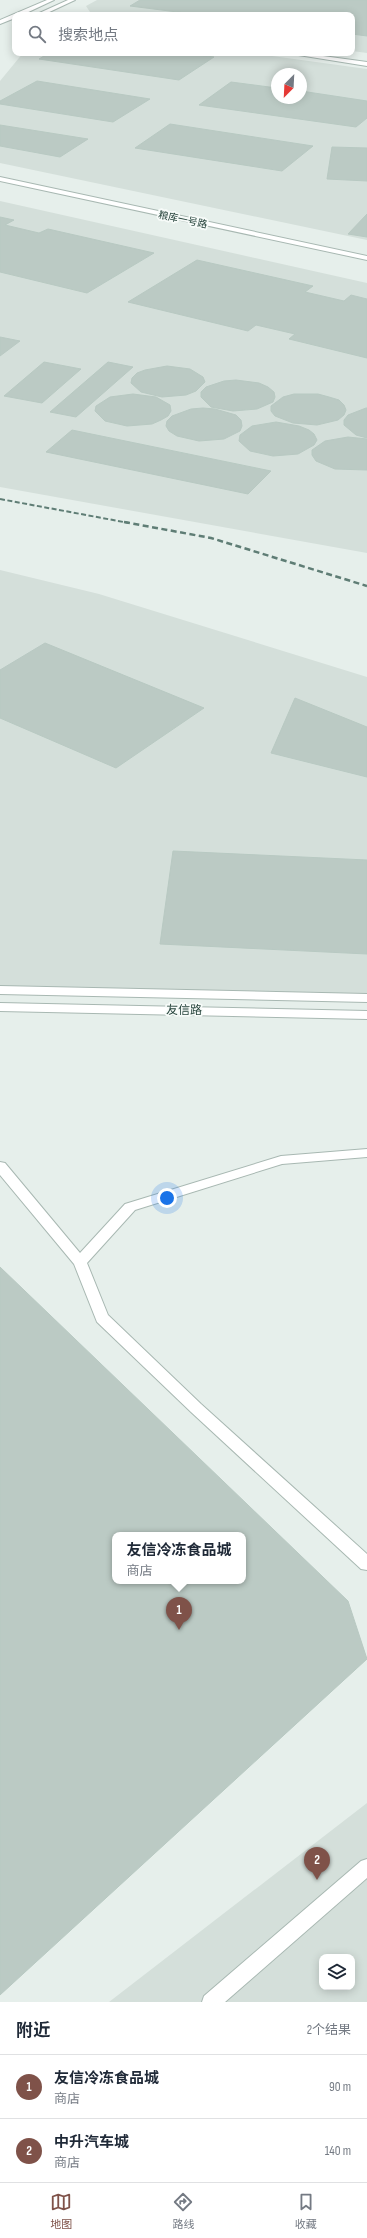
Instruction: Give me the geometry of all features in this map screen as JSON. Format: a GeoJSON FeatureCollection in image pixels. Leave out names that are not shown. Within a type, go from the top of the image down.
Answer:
{"type":"FeatureCollection","features":[{"type":"Feature","properties":{"kind":"street"},"geometry":{"type":"LineString","coordinates":[[23,12],[51,0]]}},
{"type":"Feature","properties":{"kind":"street"},"geometry":{"type":"LineString","coordinates":[[45,12],[72,0]]}},
{"type":"Feature","properties":{"kind":"street"},"geometry":{"type":"LineString","coordinates":[[0,22],[12,17]]}},
{"type":"Feature","properties":{"kind":"street"},"geometry":{"type":"LineString","coordinates":[[310,56],[367,64]]}},
{"type":"Feature","properties":{"kind":"street","name":"粮库一号路"},"geometry":{"type":"LineString","coordinates":[[0,171],[224,219]]}},
{"type":"Feature","properties":{"kind":"street","name":"粮库一号路"},"geometry":{"type":"LineString","coordinates":[[0,179],[367,258]]}},
{"type":"Feature","properties":{"kind":"street"},"geometry":{"type":"LineString","coordinates":[[232,221],[269,229]]}},
{"type":"Feature","properties":{"kind":"street","name":"友信路"},"geometry":{"type":"LineString","coordinates":[[0,990],[367,998]]}},
{"type":"Feature","properties":{"kind":"street","name":"友信路"},"geometry":{"type":"LineString","coordinates":[[0,1007],[367,1015]]}},
{"type":"Feature","properties":{"kind":"street"},"geometry":{"type":"LineString","coordinates":[[80,1262],[130,1207],[281,1160],[367,1153]]}},
{"type":"Feature","properties":{"kind":"street"},"geometry":{"type":"LineString","coordinates":[[0,1166],[80,1262],[102,1318],[196,1408],[367,1564]]}},
{"type":"Feature","properties":{"kind":"street"},"geometry":{"type":"LineString","coordinates":[[211,2002],[367,1867]]}},
{"type":"Feature","properties":{"kind":"shaded area"},"geometry":{"type":"Polygon","coordinates":[[[97,0],[367,0],[367,53],[355,51],[355,12],[90,12],[86,6],[97,0]]]}},
{"type":"Feature","properties":{"kind":"shaded area"},"geometry":{"type":"Polygon","coordinates":[[[21,56],[273,56],[367,69],[367,240],[0,163],[0,81],[21,56]]]}},
{"type":"Feature","properties":{"kind":"shaded area"},"geometry":{"type":"Polygon","coordinates":[[[0,201],[367,283],[367,553],[0,487],[0,201]]]}},
{"type":"Feature","properties":{"kind":"shaded area"},"geometry":{"type":"Polygon","coordinates":[[[0,570],[99,594],[367,677],[367,1000],[0,990],[0,570]]]}},
{"type":"Feature","properties":{"kind":"shaded area"},"geometry":{"type":"Polygon","coordinates":[[[367,1803],[367,2002],[109,2002],[367,1803]]]}},
{"type":"Feature","properties":{"kind":"building"},"geometry":{"type":"Polygon","coordinates":[[[140,0],[367,0],[367,36],[355,34],[355,12],[177,12],[130,6],[140,0]]]}},
{"type":"Feature","properties":{"kind":"building"},"geometry":{"type":"Polygon","coordinates":[[[44,56],[214,57],[179,80],[39,59],[44,56]]]}},
{"type":"Feature","properties":{"kind":"building"},"geometry":{"type":"Polygon","coordinates":[[[37,81],[150,99],[113,122],[0,104],[0,101],[37,81]]]}},
{"type":"Feature","properties":{"kind":"building"},"geometry":{"type":"Polygon","coordinates":[[[231,82],[271,87],[271,104],[307,104],[307,92],[367,101],[367,118],[356,127],[199,105],[231,82]]]}},
{"type":"Feature","properties":{"kind":"building"},"geometry":{"type":"Polygon","coordinates":[[[170,124],[313,146],[282,171],[135,148],[170,124]]]}},
{"type":"Feature","properties":{"kind":"building"},"geometry":{"type":"Polygon","coordinates":[[[0,125],[88,139],[60,157],[0,146],[0,125]]]}},
{"type":"Feature","properties":{"kind":"building"},"geometry":{"type":"Polygon","coordinates":[[[332,147],[367,148],[367,181],[327,179],[332,147]]]}},
{"type":"Feature","properties":{"kind":"building"},"geometry":{"type":"Polygon","coordinates":[[[367,214],[367,237],[348,234],[367,214]]]}},
{"type":"Feature","properties":{"kind":"building"},"geometry":{"type":"Polygon","coordinates":[[[0,217],[14,220],[5,225],[39,233],[48,229],[154,253],[87,293],[0,272],[0,217]]]}},
{"type":"Feature","properties":{"kind":"building"},"geometry":{"type":"Polygon","coordinates":[[[197,260],[313,286],[305,292],[344,301],[351,295],[367,299],[367,358],[289,339],[295,334],[256,325],[248,331],[128,302],[197,260]]]}},
{"type":"Feature","properties":{"kind":"building"},"geometry":{"type":"Polygon","coordinates":[[[0,337],[20,341],[0,356],[0,337]]]}},
{"type":"Feature","properties":{"kind":"building"},"geometry":{"type":"Polygon","coordinates":[[[44,362],[81,369],[42,403],[4,396],[44,362]]]}},
{"type":"Feature","properties":{"kind":"building"},"geometry":{"type":"Polygon","coordinates":[[[108,362],[133,367],[76,417],[50,412],[108,362]]]}},
{"type":"Feature","properties":{"kind":"building"},"geometry":{"type":"Polygon","coordinates":[[[167,366],[190,369],[203,377],[205,382],[196,391],[186,395],[162,397],[141,392],[131,383],[132,378],[137,373],[167,366]]]}},
{"type":"Feature","properties":{"kind":"building"},"geometry":{"type":"Polygon","coordinates":[[[236,380],[259,383],[268,387],[274,392],[275,397],[273,402],[257,409],[233,411],[211,407],[201,397],[201,392],[206,387],[224,381],[236,380]]]}},
{"type":"Feature","properties":{"kind":"building"},"geometry":{"type":"Polygon","coordinates":[[[133,394],[156,397],[170,405],[171,411],[168,416],[152,424],[127,426],[105,421],[95,411],[96,406],[110,397],[133,394]]]}},
{"type":"Feature","properties":{"kind":"building"},"geometry":{"type":"Polygon","coordinates":[[[294,394],[318,394],[339,400],[344,405],[346,410],[344,415],[338,420],[317,425],[293,423],[275,416],[271,411],[271,406],[283,397],[294,394]]]}},
{"type":"Feature","properties":{"kind":"building"},"geometry":{"type":"Polygon","coordinates":[[[366,408],[367,438],[356,435],[344,425],[344,420],[348,415],[366,408]]]}},
{"type":"Feature","properties":{"kind":"building"},"geometry":{"type":"Polygon","coordinates":[[[191,409],[215,409],[236,415],[241,420],[242,426],[240,431],[224,439],[199,441],[177,436],[169,431],[166,426],[167,421],[172,416],[191,409]]]}},
{"type":"Feature","properties":{"kind":"building"},"geometry":{"type":"Polygon","coordinates":[[[276,422],[299,426],[309,430],[314,434],[317,440],[314,445],[298,454],[273,456],[250,451],[239,441],[240,435],[252,426],[276,422]]]}},
{"type":"Feature","properties":{"kind":"building"},"geometry":{"type":"Polygon","coordinates":[[[72,430],[271,471],[248,494],[46,452],[72,430]]]}},
{"type":"Feature","properties":{"kind":"building"},"geometry":{"type":"Polygon","coordinates":[[[348,437],[367,439],[367,470],[335,469],[316,461],[312,455],[312,450],[325,441],[348,437]]]}},
{"type":"Feature","properties":{"kind":"building"},"geometry":{"type":"Polygon","coordinates":[[[45,643],[204,708],[116,768],[0,718],[0,670],[45,643]]]}},
{"type":"Feature","properties":{"kind":"building"},"geometry":{"type":"Polygon","coordinates":[[[295,698],[367,727],[367,777],[271,753],[295,698]]]}},
{"type":"Feature","properties":{"kind":"building"},"geometry":{"type":"Polygon","coordinates":[[[173,851],[367,860],[367,954],[160,944],[173,851]]]}},
{"type":"Feature","properties":{"kind":"building"},"geometry":{"type":"Polygon","coordinates":[[[0,1267],[348,1601],[367,1659],[0,1995],[0,1267]]]}},
{"type":"Feature","properties":{"kind":"railway"},"geometry":{"type":"LineString","coordinates":[[0,499],[129,523]]}},
{"type":"Feature","properties":{"kind":"railway"},"geometry":{"type":"LineString","coordinates":[[124,522],[211,538],[367,586]]}},
{"type":"Feature","properties":{"kind":"place","name":"友信冷冻食品城"},"geometry":{"type":"Point","coordinates":[179,1630]}},
{"type":"Feature","properties":{"kind":"place","name":"中升汽车城"},"geometry":{"type":"Point","coordinates":[317,1880]}}]}
